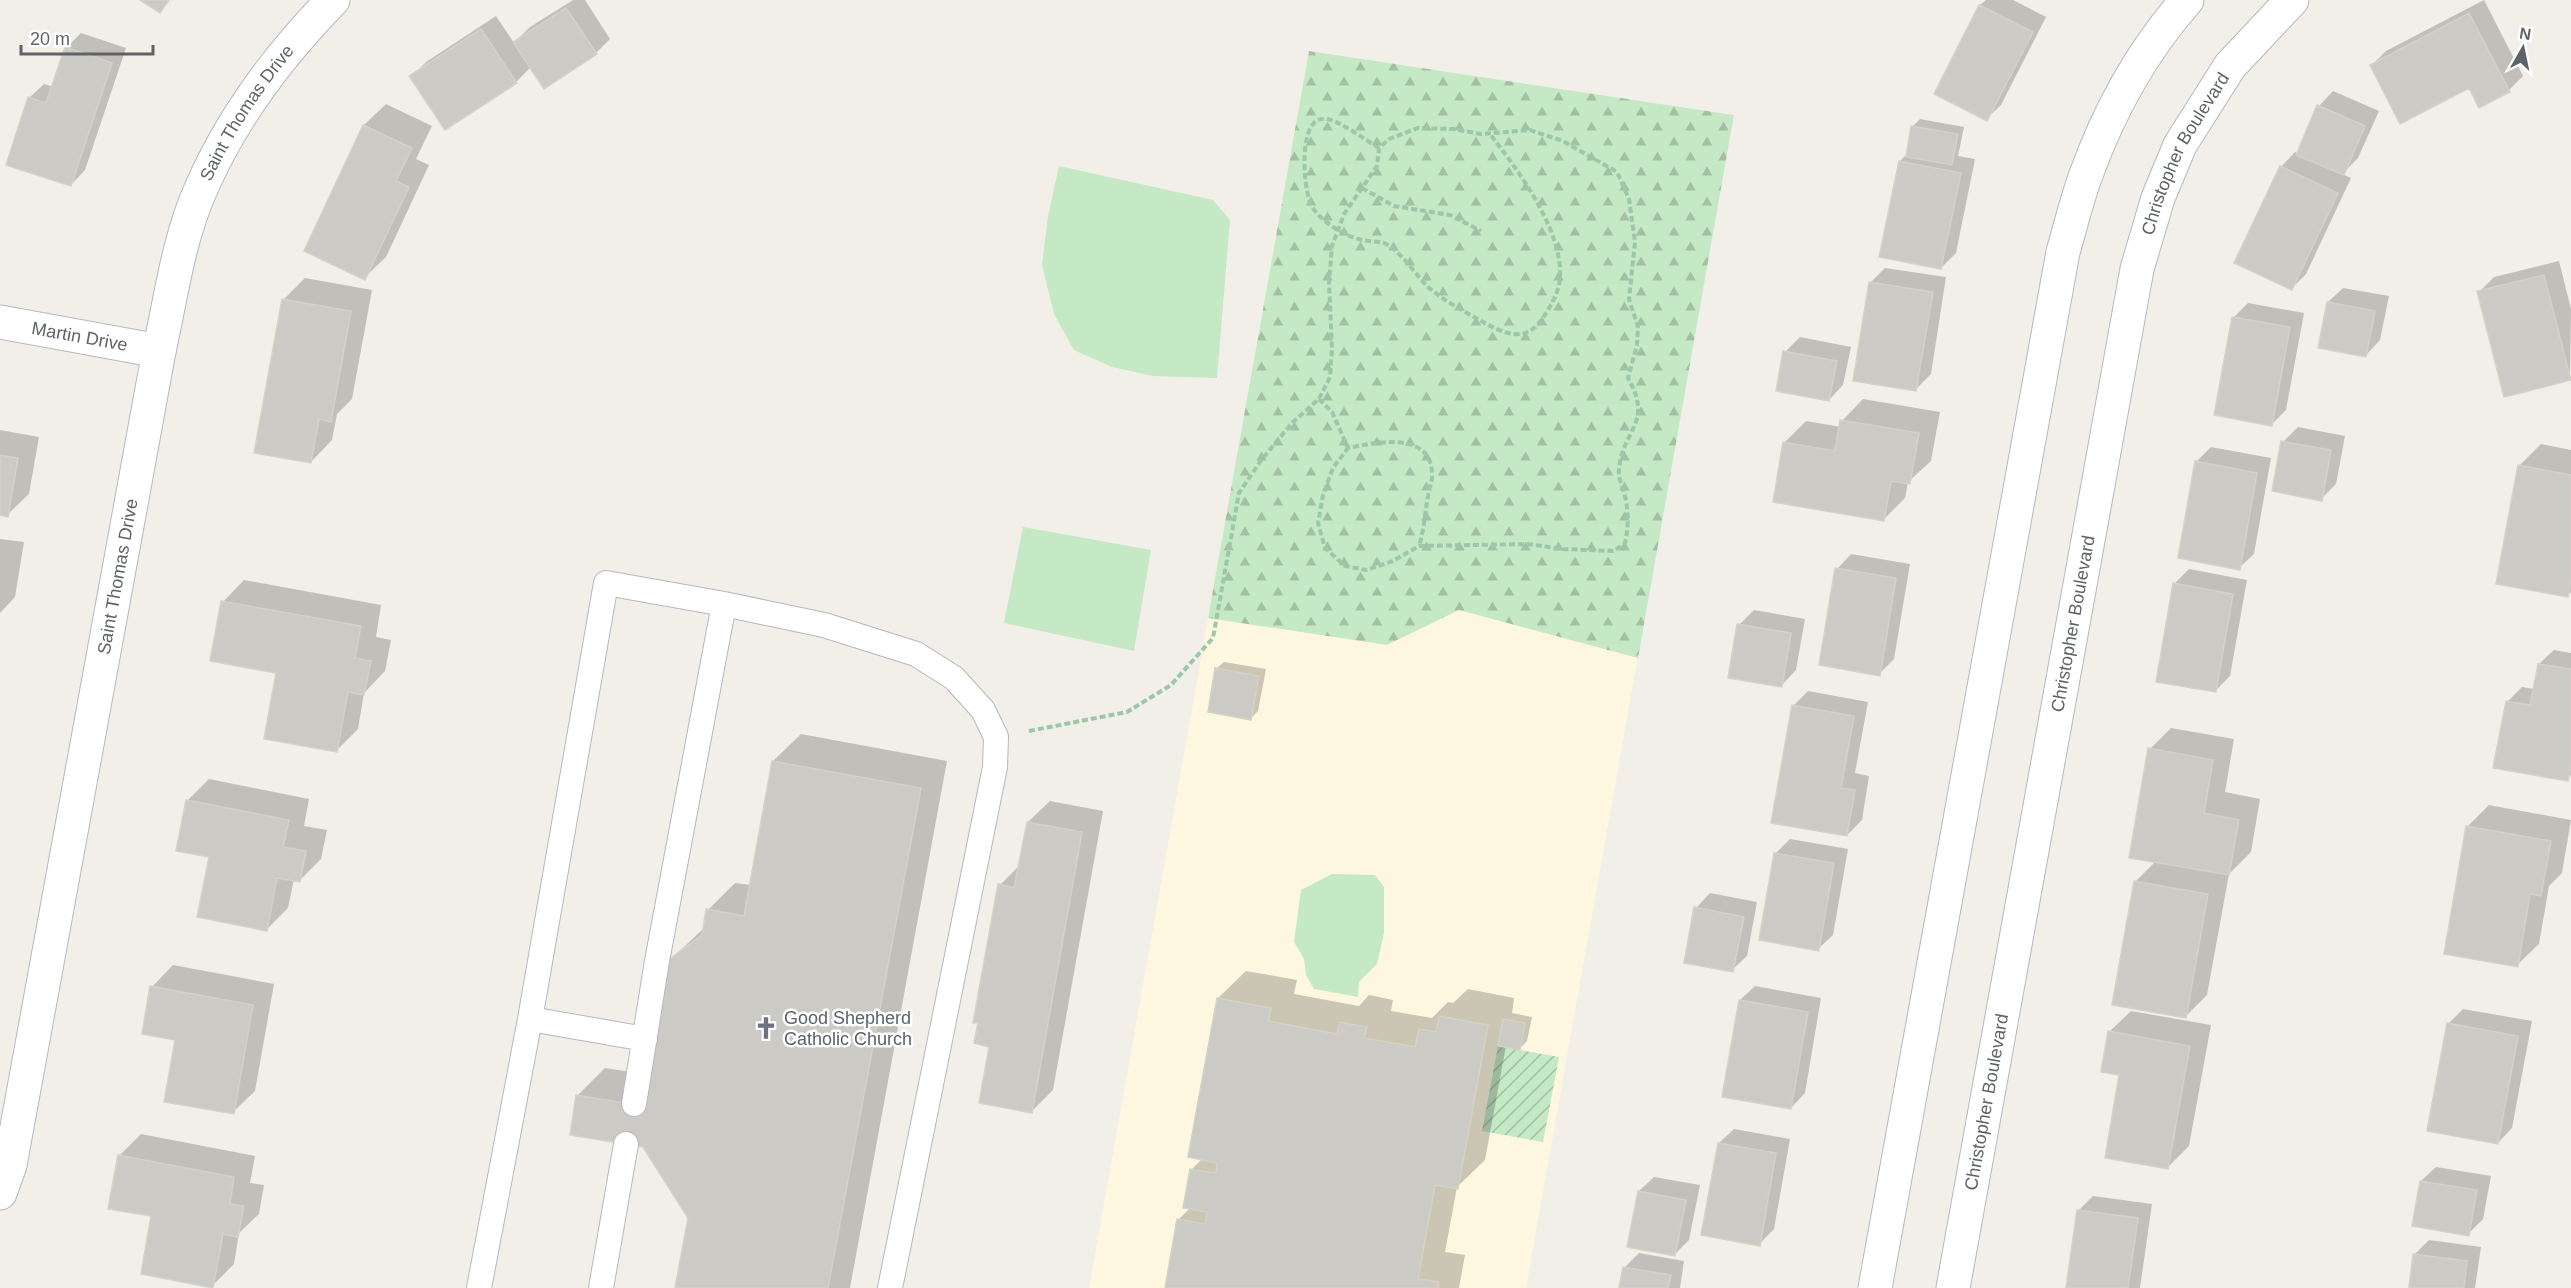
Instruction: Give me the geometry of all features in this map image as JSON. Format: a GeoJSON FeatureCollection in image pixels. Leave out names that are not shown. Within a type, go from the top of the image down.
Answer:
{"type":"FeatureCollection","features":[{"type":"Feature","properties":{"kind":"street","name":"Saint Thomas Drive"},"geometry":{"type":"LineString","coordinates":[[0,1193],[10,1164],[159,351],[182,245],[199,192],[242,109],[307,27],[333,0]]}},
{"type":"Feature","properties":{"kind":"street"},"geometry":{"type":"LineString","coordinates":[[1875,1288],[2063,252],[2086,172],[2112,111],[2148,50],[2187,0]]}},
{"type":"Feature","properties":{"kind":"street","name":"Christopher Boulevard"},"geometry":{"type":"LineString","coordinates":[[1953,1288],[2137,269],[2158,198],[2180,145],[2230,66],[2292,0]]}},
{"type":"Feature","properties":{"kind":"street","name":"Martin Drive"},"geometry":{"type":"LineString","coordinates":[[0,322],[159,351]]}},
{"type":"Feature","properties":{"kind":"lane"},"geometry":{"type":"LineString","coordinates":[[479,1288],[530,1019],[606,583],[824,625],[916,654],[954,678],[983,710],[996,737],[995,767],[890,1288]]}},
{"type":"Feature","properties":{"kind":"lane"},"geometry":{"type":"LineString","coordinates":[[634,1104],[657,961],[724,604]]}},
{"type":"Feature","properties":{"kind":"lane"},"geometry":{"type":"LineString","coordinates":[[530,1019],[645,1039]]}},
{"type":"Feature","properties":{"kind":"lane"},"geometry":{"type":"LineString","coordinates":[[601,1288],[626,1144]]}},
{"type":"Feature","properties":{"kind":"path"},"geometry":{"type":"LineString","coordinates":[[1379,148],[1327,119],[1316,120],[1310,126],[1306,141],[1305,183],[1312,205],[1338,232],[1360,240],[1387,244],[1428,286],[1462,310],[1503,333],[1516,335],[1533,330],[1549,309],[1560,279],[1556,246],[1518,170],[1489,134]]}},
{"type":"Feature","properties":{"kind":"path"},"geometry":{"type":"LineString","coordinates":[[996,737],[1127,712],[1171,685],[1213,638],[1239,494],[1268,451],[1293,422],[1319,399],[1330,377],[1332,348],[1329,284],[1332,246],[1344,214],[1377,166],[1379,148],[1389,139],[1418,128],[1489,134],[1530,130],[1563,141],[1617,172],[1629,198],[1635,242],[1629,299],[1638,327],[1637,345],[1628,378],[1637,395],[1640,407],[1621,458],[1618,473],[1626,501],[1628,531],[1625,543],[1614,550],[1563,549],[1528,544],[1419,546],[1393,561],[1366,570],[1345,567],[1325,548],[1318,523],[1323,495],[1333,468],[1348,448],[1373,443],[1399,442],[1419,446],[1431,461],[1433,476],[1419,546]]}},
{"type":"Feature","properties":{"kind":"path"},"geometry":{"type":"LineString","coordinates":[[1362,188],[1394,206],[1450,215],[1481,231]]}},
{"type":"Feature","properties":{"kind":"path"},"geometry":{"type":"LineString","coordinates":[[1319,399],[1332,412],[1348,448]]}},
{"type":"Feature","properties":{"kind":"shaded area"},"geometry":{"type":"Polygon","coordinates":[[[1309,51],[1734,115],[1526,1288],[1089,1288],[1309,51]]]}},
{"type":"Feature","properties":{"kind":"green space"},"geometry":{"type":"Polygon","coordinates":[[[1309,51],[1734,115],[1638,658],[1459,610],[1387,645],[1208,618],[1309,51]]]}},
{"type":"Feature","properties":{"kind":"green space"},"geometry":{"type":"Polygon","coordinates":[[[1059,166],[1213,200],[1230,220],[1217,378],[1153,376],[1112,367],[1074,350],[1054,314],[1042,265],[1048,216],[1059,166]]]}},
{"type":"Feature","properties":{"kind":"green space"},"geometry":{"type":"Polygon","coordinates":[[[1023,527],[1151,550],[1134,651],[1004,623],[1023,527]]]}},
{"type":"Feature","properties":{"kind":"green space"},"geometry":{"type":"Polygon","coordinates":[[[1332,874],[1375,875],[1384,887],[1384,933],[1377,964],[1359,982],[1358,997],[1314,989],[1306,975],[1304,959],[1294,942],[1301,890],[1332,874]]]}},
{"type":"Feature","properties":{"kind":"green space"},"geometry":{"type":"Polygon","coordinates":[[[1498,1046],[1559,1057],[1543,1142],[1482,1131],[1498,1046]]]}},
{"type":"Feature","properties":{"kind":"building"},"geometry":{"type":"Polygon","coordinates":[[[140,0],[169,0],[160,13],[140,0]]]}},
{"type":"Feature","properties":{"kind":"building"},"geometry":{"type":"Polygon","coordinates":[[[1979,5],[2033,32],[1987,121],[1934,94],[1979,5]]]}},
{"type":"Feature","properties":{"kind":"building"},"geometry":{"type":"Polygon","coordinates":[[[566,8],[597,54],[544,89],[513,42],[566,8]]]}},
{"type":"Feature","properties":{"kind":"building"},"geometry":{"type":"Polygon","coordinates":[[[2469,13],[2510,92],[2479,108],[2469,88],[2400,124],[2370,65],[2469,13]]]}},
{"type":"Feature","properties":{"kind":"building"},"geometry":{"type":"Polygon","coordinates":[[[481,29],[517,83],[445,130],[409,76],[481,29]]]}},
{"type":"Feature","properties":{"kind":"building"},"geometry":{"type":"Polygon","coordinates":[[[65,47],[112,63],[71,186],[6,165],[28,97],[46,103],[65,47]]]}},
{"type":"Feature","properties":{"kind":"building"},"geometry":{"type":"Polygon","coordinates":[[[2317,105],[2365,126],[2344,175],[2296,155],[2317,105]]]}},
{"type":"Feature","properties":{"kind":"building"},"geometry":{"type":"Polygon","coordinates":[[[363,125],[412,148],[396,181],[409,187],[365,280],[304,251],[363,125]]]}},
{"type":"Feature","properties":{"kind":"building"},"geometry":{"type":"Polygon","coordinates":[[[1911,126],[1958,134],[1952,165],[1906,157],[1911,126]]]}},
{"type":"Feature","properties":{"kind":"building"},"geometry":{"type":"Polygon","coordinates":[[[1899,161],[1961,173],[1941,269],[1879,257],[1899,161]]]}},
{"type":"Feature","properties":{"kind":"building"},"geometry":{"type":"Polygon","coordinates":[[[2280,166],[2338,193],[2292,290],[2234,263],[2280,166]]]}},
{"type":"Feature","properties":{"kind":"building"},"geometry":{"type":"Polygon","coordinates":[[[2544,275],[2571,380],[2504,397],[2477,291],[2544,275]]]}},
{"type":"Feature","properties":{"kind":"building"},"geometry":{"type":"Polygon","coordinates":[[[1869,282],[1933,292],[1916,391],[1853,381],[1869,282]]]}},
{"type":"Feature","properties":{"kind":"building"},"geometry":{"type":"Polygon","coordinates":[[[282,299],[351,311],[331,422],[319,419],[311,463],[254,453],[282,299]]]}},
{"type":"Feature","properties":{"kind":"building"},"geometry":{"type":"Polygon","coordinates":[[[2327,302],[2375,311],[2366,357],[2318,348],[2327,302]]]}},
{"type":"Feature","properties":{"kind":"building"},"geometry":{"type":"Polygon","coordinates":[[[2232,317],[2290,327],[2272,426],[2214,415],[2232,317]]]}},
{"type":"Feature","properties":{"kind":"building"},"geometry":{"type":"Polygon","coordinates":[[[1783,351],[1837,361],[1829,401],[1776,391],[1783,351]]]}},
{"type":"Feature","properties":{"kind":"building"},"geometry":{"type":"Polygon","coordinates":[[[1840,420],[1919,433],[1910,484],[1891,481],[1884,521],[1773,502],[1783,442],[1835,451],[1840,420]]]}},
{"type":"Feature","properties":{"kind":"building"},"geometry":{"type":"Polygon","coordinates":[[[2281,441],[2331,450],[2322,501],[2272,491],[2281,441]]]}},
{"type":"Feature","properties":{"kind":"building"},"geometry":{"type":"Polygon","coordinates":[[[0,455],[18,458],[8,517],[0,515],[0,455]]]}},
{"type":"Feature","properties":{"kind":"building"},"geometry":{"type":"Polygon","coordinates":[[[2195,461],[2257,473],[2240,570],[2178,558],[2195,461]]]}},
{"type":"Feature","properties":{"kind":"building"},"geometry":{"type":"Polygon","coordinates":[[[2518,465],[2571,475],[2571,579],[2568,597],[2496,584],[2518,465]]]}},
{"type":"Feature","properties":{"kind":"building"},"geometry":{"type":"Polygon","coordinates":[[[1835,568],[1896,578],[1880,676],[1819,665],[1835,568]]]}},
{"type":"Feature","properties":{"kind":"building"},"geometry":{"type":"Polygon","coordinates":[[[2173,583],[2233,594],[2216,692],[2156,682],[2173,583]]]}},
{"type":"Feature","properties":{"kind":"building"},"geometry":{"type":"Polygon","coordinates":[[[221,601],[361,626],[355,658],[371,661],[364,695],[348,692],[337,752],[264,739],[276,673],[210,661],[221,601]]]}},
{"type":"Feature","properties":{"kind":"building"},"geometry":{"type":"Polygon","coordinates":[[[1737,624],[1791,633],[1782,687],[1728,678],[1737,624]]]}},
{"type":"Feature","properties":{"kind":"building"},"geometry":{"type":"Polygon","coordinates":[[[2538,664],[2571,669],[2571,763],[2568,781],[2493,768],[2506,701],[2530,705],[2538,664]]]}},
{"type":"Feature","properties":{"kind":"building"},"geometry":{"type":"Polygon","coordinates":[[[1215,668],[1259,676],[1251,720],[1208,712],[1215,668]]]}},
{"type":"Feature","properties":{"kind":"building"},"geometry":{"type":"Polygon","coordinates":[[[1792,705],[1854,716],[1841,788],[1855,790],[1847,836],[1771,823],[1792,705]]]}},
{"type":"Feature","properties":{"kind":"building"},"geometry":{"type":"Polygon","coordinates":[[[2148,748],[2213,760],[2204,813],[2239,820],[2229,875],[2129,858],[2148,748]]]}},
{"type":"Feature","properties":{"kind":"building","name":"Good Shepherd Catholic Church"},"geometry":{"type":"Polygon","coordinates":[[[772,761],[921,788],[828,1288],[675,1288],[688,1218],[643,1147],[570,1135],[576,1095],[643,1106],[667,961],[702,935],[706,909],[744,916],[772,761]]]}},
{"type":"Feature","properties":{"kind":"building"},"geometry":{"type":"Polygon","coordinates":[[[186,800],[289,820],[283,847],[306,851],[300,882],[277,878],[267,931],[197,917],[209,857],[176,851],[186,800]]]}},
{"type":"Feature","properties":{"kind":"building"},"geometry":{"type":"Polygon","coordinates":[[[1027,822],[1082,832],[1032,1113],[979,1103],[989,1047],[974,1043],[978,1023],[973,1023],[998,884],[1014,888],[1027,822]]]}},
{"type":"Feature","properties":{"kind":"building"},"geometry":{"type":"Polygon","coordinates":[[[2466,826],[2551,841],[2541,896],[2530,894],[2518,967],[2444,954],[2466,826]]]}},
{"type":"Feature","properties":{"kind":"building"},"geometry":{"type":"Polygon","coordinates":[[[1774,853],[1834,863],[1819,951],[1759,940],[1774,853]]]}},
{"type":"Feature","properties":{"kind":"building"},"geometry":{"type":"Polygon","coordinates":[[[2134,881],[2208,894],[2186,1018],[2112,1005],[2134,881]]]}},
{"type":"Feature","properties":{"kind":"building"},"geometry":{"type":"Polygon","coordinates":[[[1694,907],[1744,917],[1733,972],[1684,963],[1694,907]]]}},
{"type":"Feature","properties":{"kind":"building"},"geometry":{"type":"Polygon","coordinates":[[[150,986],[253,1005],[234,1114],[164,1102],[175,1040],[142,1034],[150,986]]]}},
{"type":"Feature","properties":{"kind":"building"},"geometry":{"type":"Polygon","coordinates":[[[1217,998],[1271,1008],[1268,1021],[1337,1034],[1340,1022],[1367,1027],[1364,1038],[1415,1047],[1419,1029],[1436,1032],[1439,1016],[1488,1025],[1458,1189],[1435,1185],[1418,1279],[1439,1282],[1438,1288],[1165,1288],[1177,1219],[1205,1224],[1207,1212],[1183,1208],[1190,1169],[1216,1173],[1217,1163],[1188,1157],[1217,998]]]}},
{"type":"Feature","properties":{"kind":"building"},"geometry":{"type":"Polygon","coordinates":[[[1739,1000],[1808,1012],[1791,1109],[1722,1097],[1739,1000]]]}},
{"type":"Feature","properties":{"kind":"building"},"geometry":{"type":"Polygon","coordinates":[[[1503,1019],[1525,1023],[1520,1050],[1498,1046],[1503,1019]]]}},
{"type":"Feature","properties":{"kind":"building"},"geometry":{"type":"Polygon","coordinates":[[[2447,1023],[2518,1036],[2498,1144],[2427,1131],[2447,1023]]]}},
{"type":"Feature","properties":{"kind":"building"},"geometry":{"type":"Polygon","coordinates":[[[2108,1031],[2190,1046],[2168,1169],[2105,1158],[2119,1075],[2101,1072],[2108,1031]]]}},
{"type":"Feature","properties":{"kind":"building"},"geometry":{"type":"Polygon","coordinates":[[[1718,1143],[1776,1153],[1760,1246],[1701,1235],[1718,1143]]]}},
{"type":"Feature","properties":{"kind":"building"},"geometry":{"type":"Polygon","coordinates":[[[118,1155],[234,1177],[230,1204],[244,1206],[238,1237],[223,1234],[213,1288],[141,1274],[151,1216],[108,1209],[118,1155]]]}},
{"type":"Feature","properties":{"kind":"building"},"geometry":{"type":"Polygon","coordinates":[[[2420,1181],[2477,1190],[2469,1236],[2412,1226],[2420,1181]]]}},
{"type":"Feature","properties":{"kind":"building"},"geometry":{"type":"Polygon","coordinates":[[[1638,1191],[1686,1200],[1675,1256],[1627,1247],[1638,1191]]]}},
{"type":"Feature","properties":{"kind":"building"},"geometry":{"type":"Polygon","coordinates":[[[2077,1210],[2138,1218],[2128,1288],[2066,1288],[2077,1210]]]}},
{"type":"Feature","properties":{"kind":"building"},"geometry":{"type":"Polygon","coordinates":[[[2413,1254],[2467,1261],[2464,1288],[2409,1288],[2413,1254]]]}},
{"type":"Feature","properties":{"kind":"building"},"geometry":{"type":"Polygon","coordinates":[[[1623,1267],[1671,1275],[1668,1288],[1619,1288],[1623,1267]]]}},
{"type":"Feature","properties":{"kind":"place","name":"Good Shepherd Catholic Church"},"geometry":{"type":"Point","coordinates":[766,1028]}}]}
